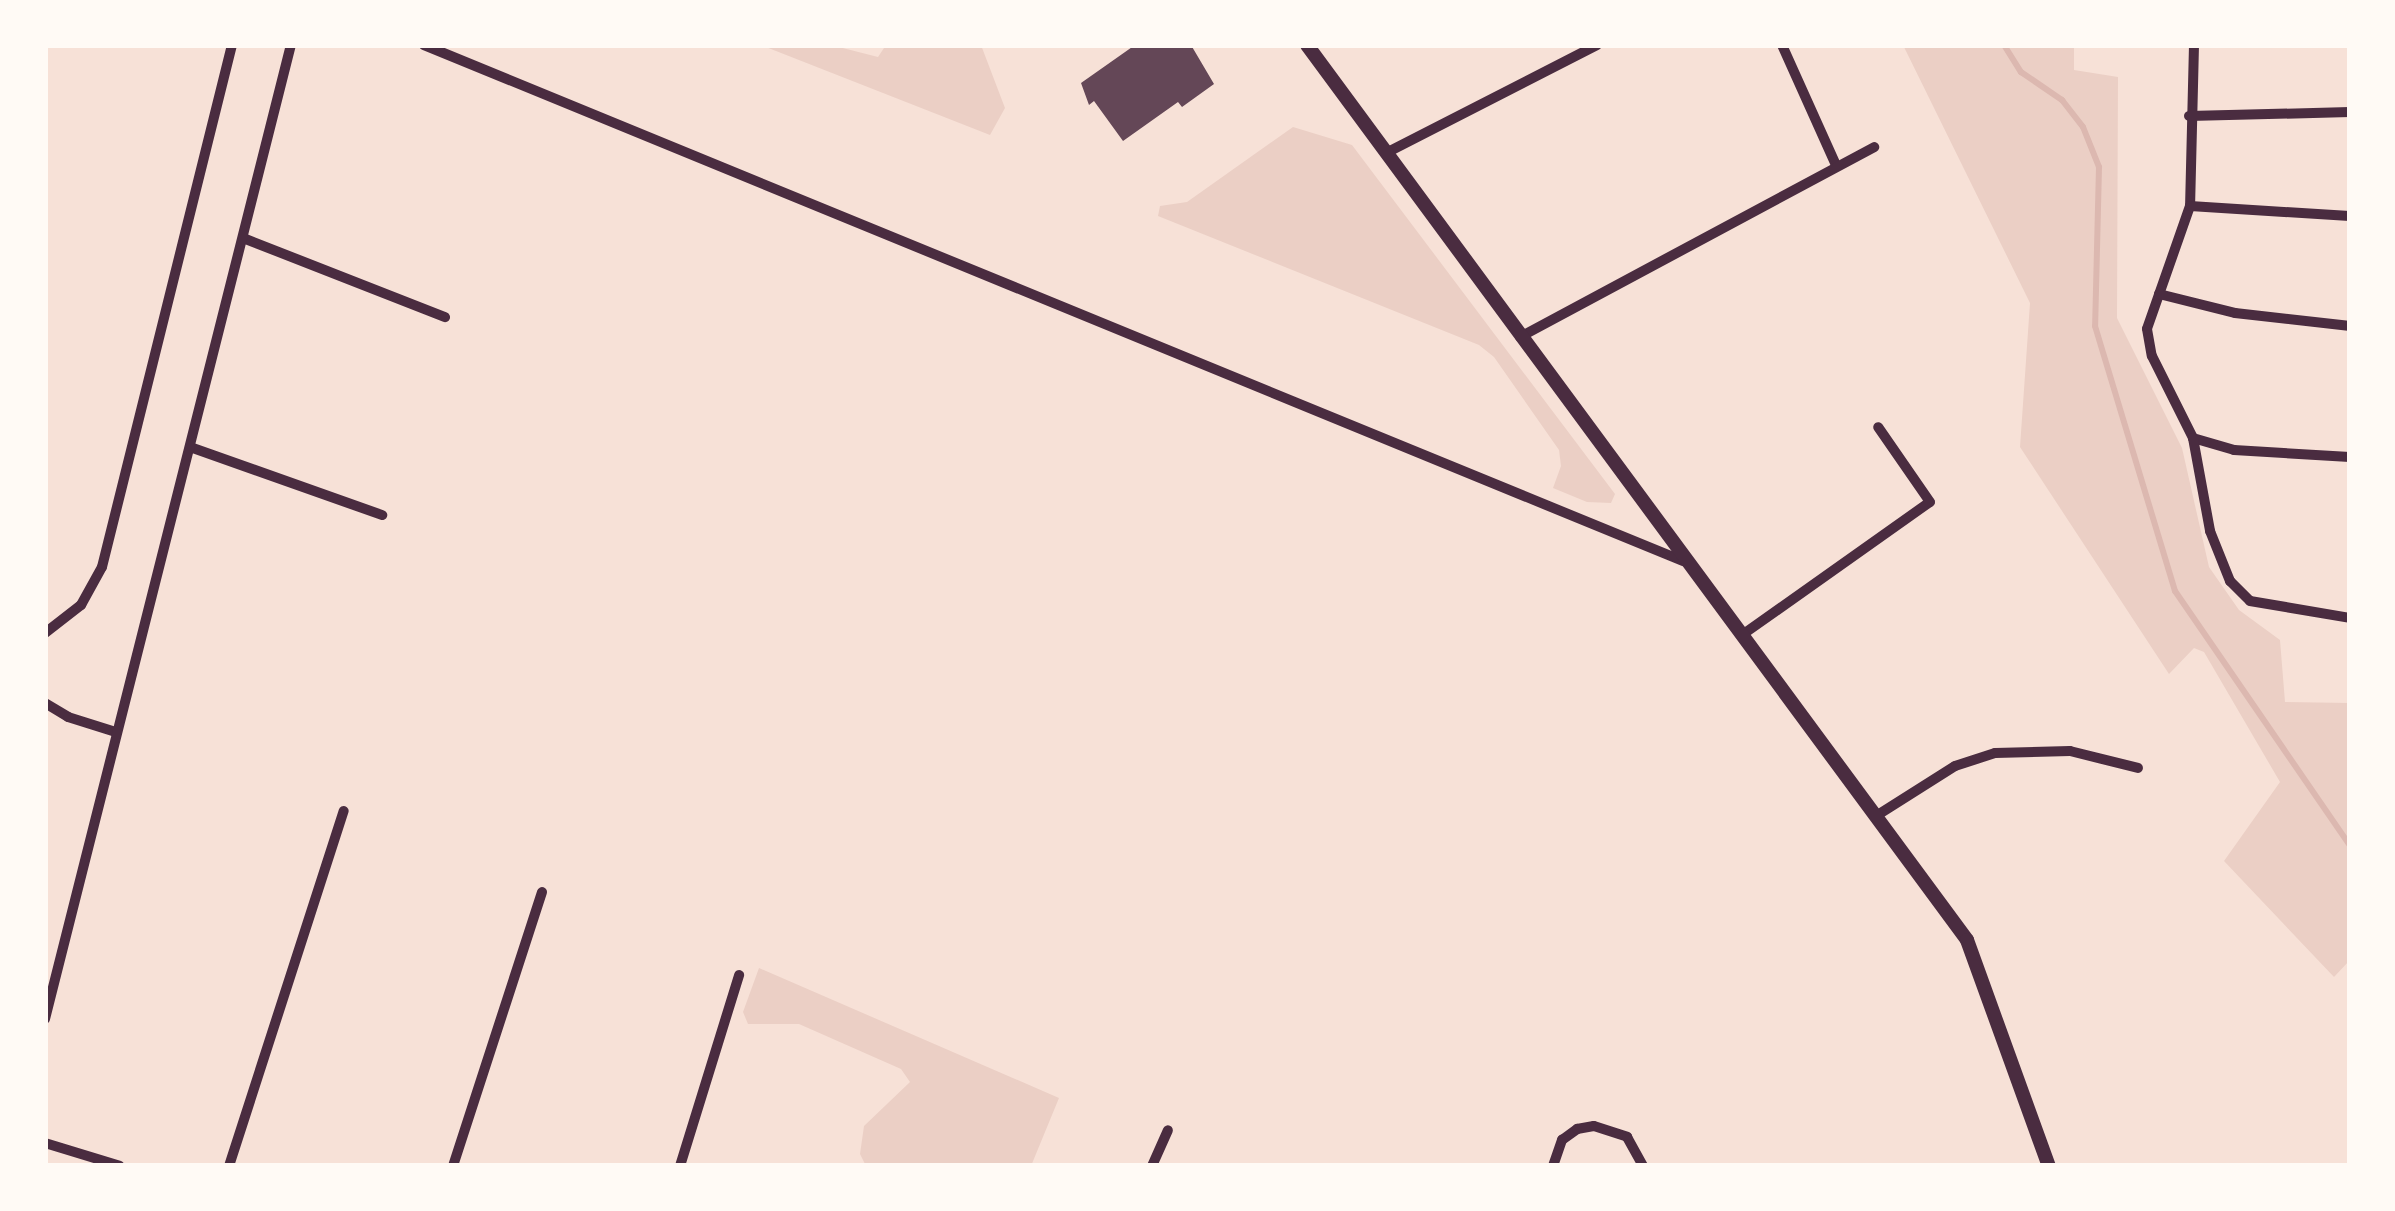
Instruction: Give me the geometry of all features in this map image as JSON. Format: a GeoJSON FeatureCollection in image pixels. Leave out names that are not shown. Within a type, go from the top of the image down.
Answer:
{"type":"FeatureCollection","features":[{"type":"Feature","properties":{"kind":"street"},"geometry":{"type":"LineString","coordinates":[[45,634],[81,605],[102,567],[232,45]]}},
{"type":"Feature","properties":{"kind":"street"},"geometry":{"type":"LineString","coordinates":[[45,1019],[291,45]]}},
{"type":"Feature","properties":{"kind":"street"},"geometry":{"type":"LineString","coordinates":[[424,45],[1683,561]]}},
{"type":"Feature","properties":{"kind":"street"},"geometry":{"type":"LineString","coordinates":[[1307,45],[1683,561],[1967,940],[2049,1166]]}},
{"type":"Feature","properties":{"kind":"street"},"geometry":{"type":"LineString","coordinates":[[1386,153],[1598,45]]}},
{"type":"Feature","properties":{"kind":"street"},"geometry":{"type":"LineString","coordinates":[[1783,45],[1836,165]]}},
{"type":"Feature","properties":{"kind":"street"},"geometry":{"type":"LineString","coordinates":[[2194,45],[2190,206],[2147,329],[2152,356],[2193,438],[2210,531],[2230,581],[2250,602],[2350,618]]}},
{"type":"Feature","properties":{"kind":"street"},"geometry":{"type":"LineString","coordinates":[[2189,116],[2350,112]]}},
{"type":"Feature","properties":{"kind":"street"},"geometry":{"type":"LineString","coordinates":[[1520,337],[1874,148]]}},
{"type":"Feature","properties":{"kind":"street"},"geometry":{"type":"LineString","coordinates":[[2190,206],[2350,216]]}},
{"type":"Feature","properties":{"kind":"street"},"geometry":{"type":"LineString","coordinates":[[243,238],[446,316]]}},
{"type":"Feature","properties":{"kind":"street"},"geometry":{"type":"LineString","coordinates":[[2159,294],[2235,313],[2350,326]]}},
{"type":"Feature","properties":{"kind":"street"},"geometry":{"type":"LineString","coordinates":[[1742,635],[1930,502],[1878,428]]}},
{"type":"Feature","properties":{"kind":"street"},"geometry":{"type":"LineString","coordinates":[[2193,438],[2234,450],[2350,458]]}},
{"type":"Feature","properties":{"kind":"street"},"geometry":{"type":"LineString","coordinates":[[190,447],[382,515]]}},
{"type":"Feature","properties":{"kind":"street"},"geometry":{"type":"LineString","coordinates":[[45,703],[68,717],[116,732]]}},
{"type":"Feature","properties":{"kind":"street"},"geometry":{"type":"LineString","coordinates":[[1876,816],[1955,766],[1996,753],[2070,751],[2138,768]]}},
{"type":"Feature","properties":{"kind":"street"},"geometry":{"type":"LineString","coordinates":[[229,1166],[344,811]]}},
{"type":"Feature","properties":{"kind":"street"},"geometry":{"type":"LineString","coordinates":[[453,1166],[542,892]]}},
{"type":"Feature","properties":{"kind":"street"},"geometry":{"type":"LineString","coordinates":[[680,1166],[740,975]]}},
{"type":"Feature","properties":{"kind":"street"},"geometry":{"type":"LineString","coordinates":[[1553,1166],[1562,1140],[1577,1129],[1594,1126],[1627,1137],[1643,1166]]}},
{"type":"Feature","properties":{"kind":"street"},"geometry":{"type":"LineString","coordinates":[[1152,1166],[1168,1130]]}},
{"type":"Feature","properties":{"kind":"street"},"geometry":{"type":"LineString","coordinates":[[45,1143],[120,1166]]}},
{"type":"Feature","properties":{"kind":"shaded area"},"geometry":{"type":"Polygon","coordinates":[[[761,45],[831,45],[878,57],[886,45],[981,45],[1005,108],[990,135],[761,45]]]}},
{"type":"Feature","properties":{"kind":"shaded area"},"geometry":{"type":"Polygon","coordinates":[[[1903,45],[2074,45],[2074,70],[2118,77],[2117,318],[2182,448],[2209,567],[2239,610],[2280,640],[2285,702],[2350,703],[2350,960],[2334,977],[2224,861],[2280,782],[2204,652],[2194,648],[2169,674],[2020,447],[2030,303],[1903,45]]]}},
{"type":"Feature","properties":{"kind":"shaded area"},"geometry":{"type":"Polygon","coordinates":[[[1293,127],[1352,145],[1615,494],[1611,503],[1587,502],[1553,488],[1561,466],[1559,450],[1494,357],[1479,345],[1158,216],[1160,206],[1187,202],[1293,127]]]}},
{"type":"Feature","properties":{"kind":"shaded area"},"geometry":{"type":"Polygon","coordinates":[[[759,968],[1059,1098],[1031,1166],[866,1166],[860,1154],[864,1126],[910,1082],[901,1069],[799,1024],[748,1024],[743,1012],[759,968]]]}},
{"type":"Feature","properties":{"kind":"building"},"geometry":{"type":"Polygon","coordinates":[[[1135,45],[1191,45],[1214,84],[1182,107],[1178,102],[1123,141],[1094,101],[1089,105],[1081,83],[1135,45]]]}},
{"type":"Feature","properties":{"kind":"waterway"},"geometry":{"type":"LineString","coordinates":[[2004,45],[2021,72],[2062,100],[2083,127],[2099,167],[2095,326],[2175,591],[2350,846]]}}]}
